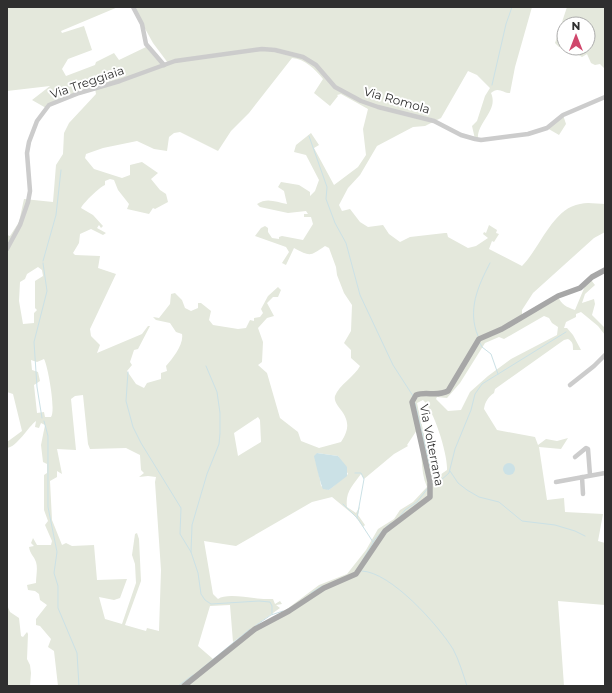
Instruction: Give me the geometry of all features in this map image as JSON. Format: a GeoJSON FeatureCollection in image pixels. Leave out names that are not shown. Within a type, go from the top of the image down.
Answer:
{"type":"FeatureCollection","features":[{"type":"Feature","properties":{"kind":"main road","name":"Via Volterrana"},"geometry":{"type":"LineString","coordinates":[[184,686],[255,630],[289,611],[324,588],[356,574],[380,537],[430,497],[430,485],[412,402],[414,397],[420,393],[438,394],[448,391],[479,339],[502,329],[558,296],[580,288],[592,277],[605,270]]}},
{"type":"Feature","properties":{"kind":"street"},"geometry":{"type":"LineString","coordinates":[[133,7],[142,24],[146,44],[164,65]]}},
{"type":"Feature","properties":{"kind":"street","name":"Via Romola"},"geometry":{"type":"LineString","coordinates":[[164,65],[175,61],[262,49],[298,55],[316,65],[335,87],[346,94],[378,107],[434,121],[461,135],[481,140],[528,134],[547,128],[563,115],[605,97]]}},
{"type":"Feature","properties":{"kind":"street","name":"Via Treggiaia"},"geometry":{"type":"LineString","coordinates":[[7,249],[20,225],[28,202],[30,191],[27,153],[33,130],[43,111],[57,101],[164,65]]}},
{"type":"Feature","properties":{"kind":"street"},"geometry":{"type":"LineString","coordinates":[[570,385],[605,355]]}},
{"type":"Feature","properties":{"kind":"street"},"geometry":{"type":"LineString","coordinates":[[575,457],[583,449],[586,448],[588,450],[590,476]]}},
{"type":"Feature","properties":{"kind":"street"},"geometry":{"type":"LineString","coordinates":[[556,482],[605,473]]}},
{"type":"Feature","properties":{"kind":"street"},"geometry":{"type":"LineString","coordinates":[[582,477],[583,494]]}},
{"type":"Feature","properties":{"kind":"shaded area"},"geometry":{"type":"Polygon","coordinates":[[[7,7],[118,7],[61,31],[62,33],[84,26],[92,50],[68,59],[62,69],[66,76],[95,65],[96,62],[114,53],[119,60],[146,47],[160,63],[168,63],[153,43],[133,7],[532,7],[515,67],[510,93],[496,90],[491,93],[493,99],[492,105],[480,128],[478,140],[475,139],[472,126],[477,121],[485,96],[490,88],[477,75],[468,71],[441,118],[425,126],[413,127],[377,146],[360,175],[348,188],[339,205],[342,211],[350,209],[360,222],[368,227],[383,225],[389,234],[400,242],[410,237],[447,233],[448,237],[468,248],[476,246],[488,238],[483,234],[484,232],[486,233],[489,225],[497,230],[496,233],[499,234],[494,242],[492,241],[489,249],[522,266],[555,221],[570,207],[589,203],[605,204],[605,232],[594,238],[533,293],[522,310],[522,316],[558,296],[563,304],[575,310],[585,286],[591,280],[595,285],[585,294],[582,303],[594,299],[595,304],[592,315],[605,328],[605,335],[598,326],[581,312],[576,314],[576,317],[566,322],[564,328],[567,328],[573,335],[581,350],[573,350],[571,341],[568,339],[564,340],[495,389],[494,393],[487,400],[484,409],[497,430],[535,437],[538,445],[546,439],[557,441],[568,438],[561,449],[539,447],[547,500],[564,498],[565,512],[603,514],[598,541],[605,543],[605,605],[558,601],[564,686],[58,686],[54,651],[48,647],[51,639],[40,626],[36,625],[36,619],[47,605],[40,600],[39,594],[35,591],[28,590],[27,585],[36,583],[37,564],[29,547],[34,546],[31,543],[33,538],[37,545],[51,545],[52,541],[45,525],[48,521],[44,510],[44,475],[47,473],[47,464],[43,462],[41,445],[45,425],[41,423],[39,428],[35,427],[36,421],[15,444],[7,448],[7,442],[22,431],[13,394],[7,392],[7,249],[9,246],[7,235],[10,236],[19,222],[24,199],[53,202],[56,165],[63,154],[64,133],[69,123],[96,94],[95,88],[46,108],[32,100],[50,86],[7,91],[7,7]],[[292,58],[249,113],[231,131],[218,151],[180,132],[174,133],[169,137],[167,151],[154,149],[137,141],[103,148],[86,154],[85,158],[94,169],[122,178],[130,175],[130,165],[142,162],[158,173],[151,179],[160,190],[166,194],[168,202],[155,209],[153,208],[149,214],[127,209],[129,204],[118,190],[114,180],[110,179],[105,181],[105,185],[92,195],[81,208],[93,215],[103,226],[101,228],[99,225],[97,228],[106,233],[103,235],[91,229],[80,234],[79,243],[73,253],[75,255],[100,256],[98,268],[116,274],[90,329],[91,336],[100,345],[97,353],[142,334],[148,326],[150,326],[138,349],[134,350],[130,362],[132,365],[127,371],[136,384],[144,388],[147,383],[161,379],[161,373],[167,371],[166,366],[180,346],[182,334],[176,332],[170,323],[156,320],[153,317],[159,318],[170,304],[171,294],[175,293],[182,300],[185,308],[191,311],[198,308],[198,303],[201,303],[211,311],[209,320],[213,325],[238,329],[246,328],[250,320],[254,321],[254,318],[260,317],[263,313],[261,309],[268,296],[278,287],[281,290],[278,297],[273,297],[267,303],[274,316],[267,318],[258,328],[263,342],[262,362],[258,365],[267,373],[280,418],[298,432],[301,441],[319,448],[341,442],[346,433],[347,426],[344,414],[337,405],[335,396],[340,388],[358,370],[360,366],[351,358],[351,350],[344,343],[351,331],[352,305],[344,293],[329,248],[325,246],[316,252],[307,254],[294,248],[286,265],[282,263],[289,252],[286,247],[255,236],[261,228],[265,226],[268,228],[268,232],[272,238],[279,239],[279,237],[282,236],[303,240],[313,224],[311,217],[304,217],[304,214],[308,214],[306,211],[288,213],[260,207],[257,204],[268,200],[287,204],[284,191],[278,187],[281,182],[299,185],[310,192],[310,196],[315,191],[319,180],[306,155],[294,152],[296,145],[311,133],[319,145],[314,148],[334,185],[358,167],[366,155],[363,129],[368,109],[341,94],[337,95],[338,96],[330,106],[314,93],[323,79],[309,65],[301,60],[292,58]],[[38,267],[27,274],[25,279],[20,282],[19,301],[23,324],[34,323],[34,313],[37,310],[35,308],[35,281],[43,276],[42,270],[38,267]],[[544,316],[504,339],[499,337],[485,343],[460,383],[447,398],[437,397],[436,399],[448,411],[461,410],[470,392],[488,376],[511,359],[557,335],[558,327],[552,323],[549,318],[544,316]],[[44,359],[37,362],[31,360],[32,370],[38,372],[40,381],[34,385],[37,413],[44,412],[45,417],[51,417],[53,406],[46,363],[44,359]],[[83,395],[75,396],[71,399],[76,450],[57,449],[62,474],[57,471],[57,477],[50,481],[52,520],[62,545],[66,543],[72,546],[94,545],[97,580],[127,579],[120,598],[114,600],[99,597],[105,619],[122,624],[136,583],[135,564],[132,555],[135,534],[137,533],[139,539],[141,581],[125,625],[146,631],[147,628],[159,631],[161,570],[155,482],[156,477],[139,477],[144,473],[141,470],[140,455],[126,448],[90,449],[88,444],[83,395]],[[423,400],[417,403],[432,470],[437,477],[447,470],[447,463],[440,433],[432,413],[423,400]],[[258,417],[234,433],[238,456],[261,442],[260,420],[258,417]],[[417,430],[407,445],[408,446],[394,454],[364,479],[361,474],[348,493],[347,507],[356,513],[360,506],[358,515],[365,525],[363,527],[355,516],[332,497],[312,502],[236,546],[204,541],[213,594],[218,599],[228,596],[235,596],[273,599],[275,604],[280,601],[282,604],[276,605],[280,608],[233,642],[230,605],[210,606],[198,646],[213,659],[287,609],[319,585],[347,574],[366,550],[378,529],[394,519],[400,510],[413,502],[427,487],[423,473],[417,430]],[[317,453],[321,486],[329,490],[348,474],[338,456],[317,453]]]}},
{"type":"Feature","properties":{"kind":"shaded area"},"geometry":{"type":"Polygon","coordinates":[[[567,7],[605,7],[605,69],[600,64],[595,65],[591,63],[588,56],[596,56],[596,16],[564,16],[567,7]]]}},
{"type":"Feature","properties":{"kind":"shaded area"},"geometry":{"type":"Polygon","coordinates":[[[563,115],[566,124],[559,135],[547,128],[563,115]]]}},
{"type":"Feature","properties":{"kind":"shaded area"},"geometry":{"type":"Polygon","coordinates":[[[317,453],[338,456],[347,467],[347,476],[329,490],[323,489],[321,483],[314,456],[317,453]]]}},
{"type":"Feature","properties":{"kind":"shaded area"},"geometry":{"type":"Polygon","coordinates":[[[507,463],[511,463],[515,469],[511,475],[507,475],[503,471],[503,467],[507,463]]]}},
{"type":"Feature","properties":{"kind":"shaded area"},"geometry":{"type":"Polygon","coordinates":[[[7,605],[10,612],[19,618],[21,636],[23,637],[27,632],[28,634],[27,659],[30,665],[31,673],[30,686],[7,686],[7,605]]]}},
{"type":"Feature","properties":{"kind":"waterway"},"geometry":{"type":"LineString","coordinates":[[492,85],[506,24],[512,7]]}},
{"type":"Feature","properties":{"kind":"waterway"},"geometry":{"type":"LineString","coordinates":[[309,136],[327,187],[326,199],[335,223],[346,243],[360,295],[393,365],[413,396]]}},
{"type":"Feature","properties":{"kind":"waterway"},"geometry":{"type":"LineString","coordinates":[[43,261],[56,215],[61,170]]}},
{"type":"Feature","properties":{"kind":"waterway"},"geometry":{"type":"LineString","coordinates":[[42,418],[37,387],[34,342],[47,291],[43,263]]}},
{"type":"Feature","properties":{"kind":"waterway"},"geometry":{"type":"LineString","coordinates":[[478,336],[474,317],[475,298],[490,263]]}},
{"type":"Feature","properties":{"kind":"waterway"},"geometry":{"type":"LineString","coordinates":[[432,484],[440,481],[449,473],[455,449],[471,410],[475,394],[482,384],[566,332]]}},
{"type":"Feature","properties":{"kind":"waterway"},"geometry":{"type":"LineString","coordinates":[[480,343],[482,347],[491,354],[498,374]]}},
{"type":"Feature","properties":{"kind":"waterway"},"geometry":{"type":"LineString","coordinates":[[191,552],[192,525],[207,474],[219,444],[220,433],[220,413],[217,392],[206,366]]}},
{"type":"Feature","properties":{"kind":"waterway"},"geometry":{"type":"LineString","coordinates":[[128,372],[126,401],[133,427],[141,443],[181,508],[180,534],[191,552],[198,573],[201,594],[205,600],[211,604],[259,601],[270,602],[272,606],[272,614]]}},
{"type":"Feature","properties":{"kind":"waterway"},"geometry":{"type":"LineString","coordinates":[[415,403],[434,483]]}},
{"type":"Feature","properties":{"kind":"waterway"},"geometry":{"type":"LineString","coordinates":[[44,421],[48,436],[48,507],[57,552],[54,573],[58,586],[58,608],[77,653],[79,686]]}},
{"type":"Feature","properties":{"kind":"waterway"},"geometry":{"type":"LineString","coordinates":[[450,471],[458,483],[467,490],[479,497],[499,502],[522,521],[555,525],[575,531],[585,536]]}},
{"type":"Feature","properties":{"kind":"waterway"},"geometry":{"type":"LineString","coordinates":[[355,473],[361,473],[364,479],[357,518]]}},
{"type":"Feature","properties":{"kind":"waterway"},"geometry":{"type":"LineString","coordinates":[[400,516],[405,510],[417,502],[428,488]]}},
{"type":"Feature","properties":{"kind":"waterway"},"geometry":{"type":"LineString","coordinates":[[343,504],[358,519],[373,542]]}},
{"type":"Feature","properties":{"kind":"waterway"},"geometry":{"type":"LineString","coordinates":[[386,527],[391,523]]}},
{"type":"Feature","properties":{"kind":"waterway"},"geometry":{"type":"LineString","coordinates":[[362,561],[375,539],[384,529]]}},
{"type":"Feature","properties":{"kind":"waterway"},"geometry":{"type":"LineString","coordinates":[[362,571],[374,574],[400,590],[413,601],[437,627],[453,649],[467,686]]}},
{"type":"Feature","properties":{"kind":"waterway"},"geometry":{"type":"LineString","coordinates":[[311,593],[322,586]]}},
{"type":"Feature","properties":{"kind":"waterway"},"geometry":{"type":"LineString","coordinates":[[255,626],[271,615],[283,611]]}},
{"type":"Feature","properties":{"kind":"waterway"},"geometry":{"type":"LineString","coordinates":[[7,625],[7,668]]}},
{"type":"Feature","properties":{"kind":"waterway"},"geometry":{"type":"LineString","coordinates":[[200,670],[250,629]]}},
{"type":"Feature","properties":{"kind":"waterway"},"geometry":{"type":"LineString","coordinates":[[178,686],[193,675]]}}]}
